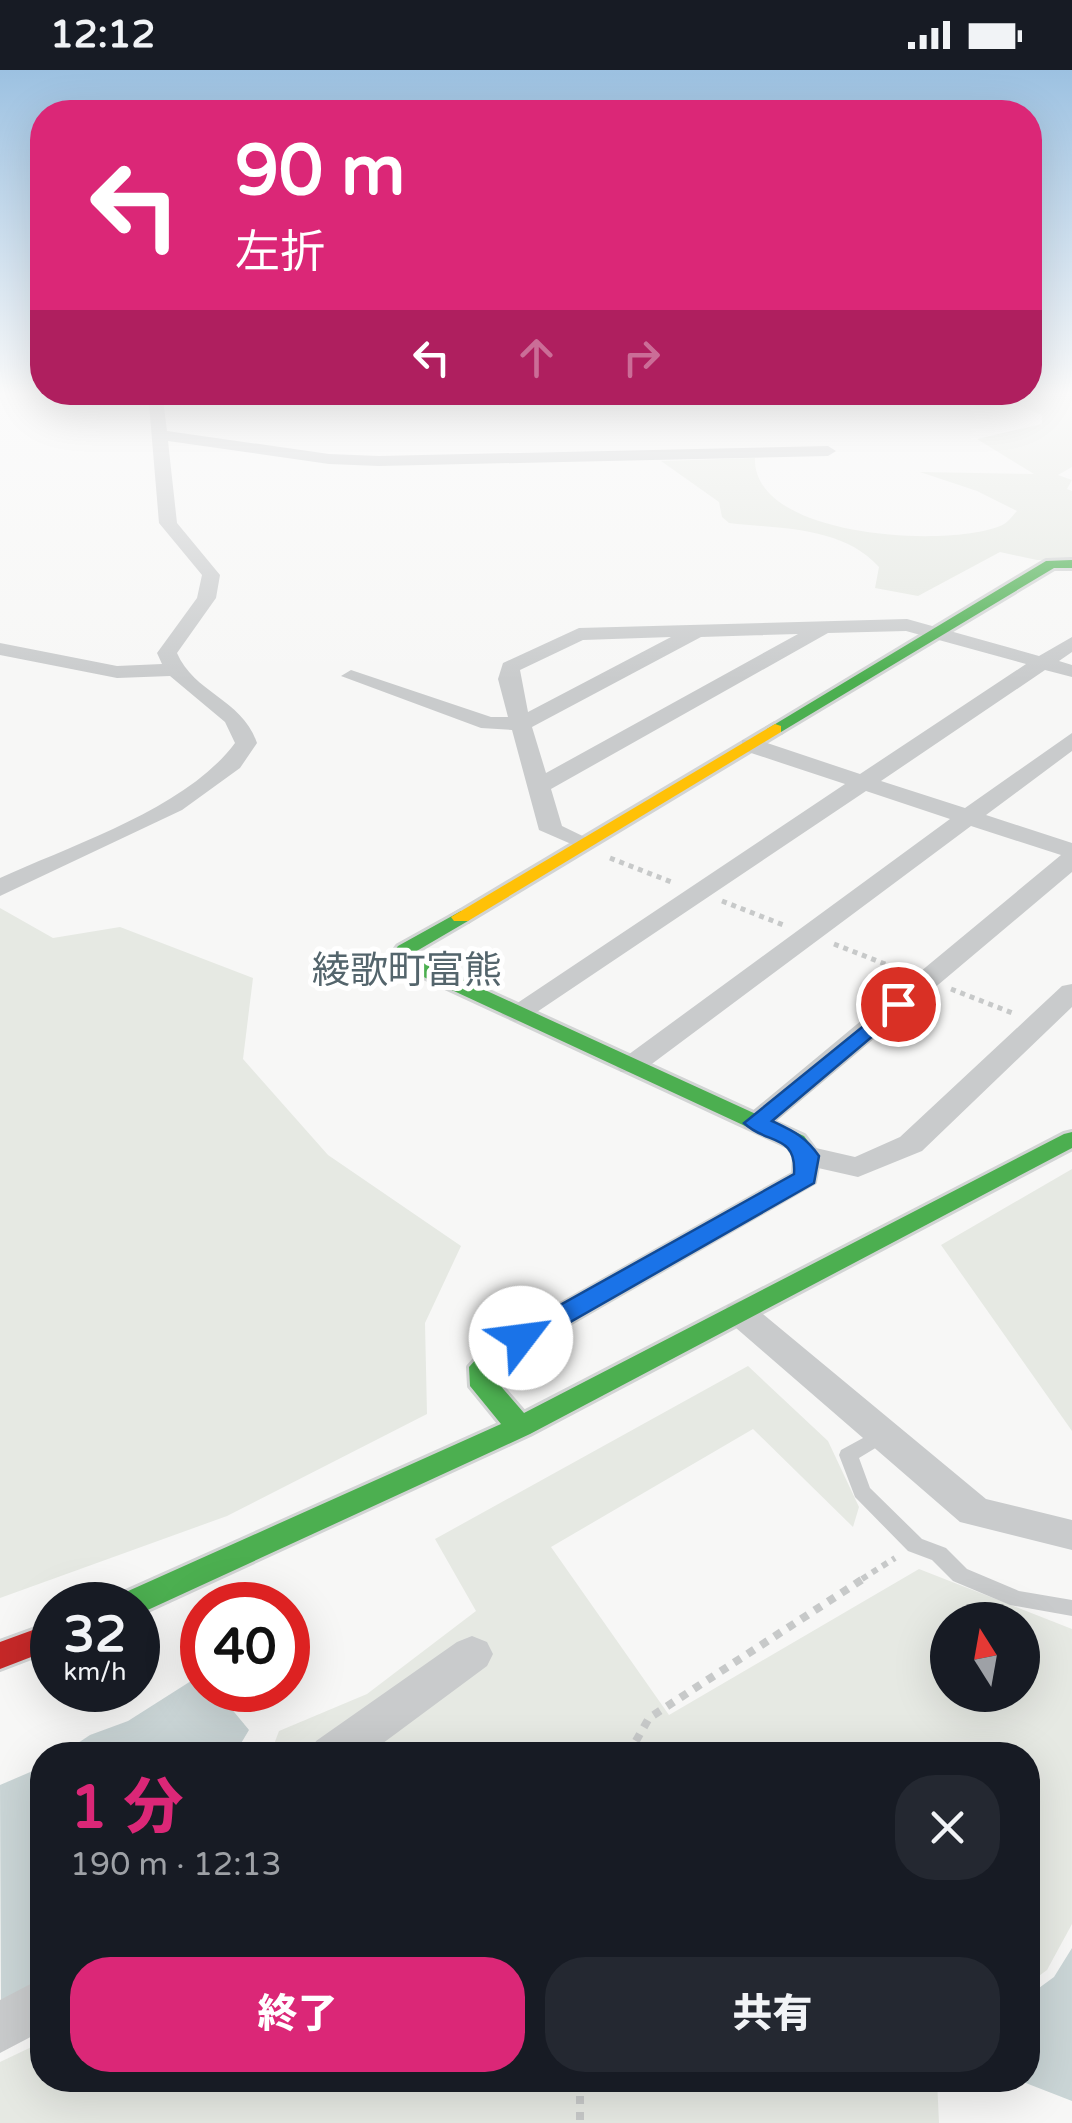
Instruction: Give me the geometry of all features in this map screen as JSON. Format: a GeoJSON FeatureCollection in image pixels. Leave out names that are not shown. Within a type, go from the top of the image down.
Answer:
{"type":"FeatureCollection","features":[{"type":"Feature","properties":{"kind":"street"},"geometry":{"type":"LineString","coordinates":[[0,888],[168,807],[234,762],[246,742],[243,729],[174,670],[167,654],[207,598],[212,578],[208,568],[175,536],[168,523],[165,488]]}},
{"type":"Feature","properties":{"kind":"street"},"geometry":{"type":"LineString","coordinates":[[520,1427],[484,1386],[483,1367],[498,1352],[806,1177],[807,1156],[796,1141],[407,962],[405,950],[1052,564],[1072,564]]}},
{"type":"Feature","properties":{"kind":"street"},"geometry":{"type":"LineString","coordinates":[[585,843],[551,830],[508,679],[510,668],[579,634],[907,625],[1072,670]]}},
{"type":"Feature","properties":{"kind":"street"},"geometry":{"type":"LineString","coordinates":[[539,786],[825,627]]}},
{"type":"Feature","properties":{"kind":"street"},"geometry":{"type":"LineString","coordinates":[[351,676],[490,724],[521,724],[700,630]]}},
{"type":"Feature","properties":{"kind":"street"},"geometry":{"type":"LineString","coordinates":[[515,1014],[1072,643]]}},
{"type":"Feature","properties":{"kind":"street"},"geometry":{"type":"LineString","coordinates":[[0,649],[117,672],[174,670]]}},
{"type":"Feature","properties":{"kind":"street"},"geometry":{"type":"LineString","coordinates":[[631,1066],[1072,740]]}},
{"type":"Feature","properties":{"kind":"street"},"geometry":{"type":"LineString","coordinates":[[750,745],[1072,851]]}},
{"type":"Feature","properties":{"kind":"street"},"geometry":{"type":"LineString","coordinates":[[756,1123],[1072,858]]}},
{"type":"Feature","properties":{"kind":"street"},"geometry":{"type":"LineString","coordinates":[[807,1156],[858,1167],[910,1144],[1072,992]]}},
{"type":"Feature","properties":{"kind":"street"},"geometry":{"type":"LineString","coordinates":[[160,1590],[520,1427],[1072,1139]]}},
{"type":"Feature","properties":{"kind":"street"},"geometry":{"type":"LineString","coordinates":[[740,1313],[974,1511],[1072,1535]]}},
{"type":"Feature","properties":{"kind":"street"},"geometry":{"type":"LineString","coordinates":[[0,1656],[30,1644]]}},
{"type":"Feature","properties":{"kind":"street"},"geometry":{"type":"LineString","coordinates":[[350,1742],[472,1654]]}},
{"type":"Feature","properties":{"kind":"street"},"geometry":{"type":"LineString","coordinates":[[0,2028],[30,2010]]}},
{"type":"Feature","properties":{"kind":"lane"},"geometry":{"type":"LineString","coordinates":[[886,1433],[848,1455],[862,1492],[915,1545],[940,1554],[960,1575],[1017,1599],[1072,1608]]}},
{"type":"Feature","properties":{"kind":"path"},"geometry":{"type":"LineString","coordinates":[[635,1742],[649,1718],[915,1545]]}},
{"type":"Feature","properties":{"kind":"path"},"geometry":{"type":"LineString","coordinates":[[580,2092],[580,2123]]}},
{"type":"Feature","properties":{"kind":"shaded area"},"geometry":{"type":"Polygon","coordinates":[[[699,488],[765,488],[785,505],[817,520],[856,530],[939,536],[1003,525],[1017,511],[967,488],[1068,488],[1072,491],[1072,560],[1037,560],[1000,552],[918,596],[875,588],[879,567],[847,544],[809,532],[729,523],[722,517],[719,502],[699,488]]]}},
{"type":"Feature","properties":{"kind":"shaded area"},"geometry":{"type":"Polygon","coordinates":[[[0,908],[53,938],[120,927],[253,978],[243,1059],[328,1155],[461,1246],[425,1323],[427,1414],[227,1516],[44,1582],[30,1582],[30,1587],[0,1598],[0,908]]]}},
{"type":"Feature","properties":{"kind":"shaded area"},"geometry":{"type":"Polygon","coordinates":[[[1072,1169],[1072,1431],[941,1245],[1072,1169]]]}},
{"type":"Feature","properties":{"kind":"shaded area"},"geometry":{"type":"Polygon","coordinates":[[[748,1366],[828,1441],[859,1507],[853,1527],[753,1429],[551,1547],[669,1715],[919,1569],[1003,1602],[930,1602],[930,1712],[1040,1712],[1040,1616],[1072,1629],[1072,1924],[1047,1970],[1040,1975],[1040,1742],[275,1742],[279,1731],[367,1694],[476,1611],[435,1539],[748,1366]]]}},
{"type":"Feature","properties":{"kind":"shaded area"},"geometry":{"type":"Polygon","coordinates":[[[180,1688],[180,1712],[234,1712],[249,1730],[242,1742],[80,1742],[142,1712],[160,1712],[160,1701],[180,1688]]]}},
{"type":"Feature","properties":{"kind":"shaded area"},"geometry":{"type":"Polygon","coordinates":[[[30,1772],[30,1985],[1,2001],[0,1785],[30,1772]]]}},
{"type":"Feature","properties":{"kind":"shaded area"},"geometry":{"type":"Polygon","coordinates":[[[1072,1948],[1072,2101],[1040,2089],[1040,1987],[1054,1977],[1072,1948]]]}},
{"type":"Feature","properties":{"kind":"shaded area"},"geometry":{"type":"Polygon","coordinates":[[[30,2048],[30,2092],[938,2092],[939,2123],[0,2123],[0,2062],[30,2048]]]}},
{"type":"Feature","properties":{"kind":"traffic: fast"},"geometry":{"type":"LineString","coordinates":[[775,729],[1051,564],[1072,564]]}},
{"type":"Feature","properties":{"kind":"traffic: fast"},"geometry":{"type":"LineString","coordinates":[[461,917],[405,950],[407,962],[796,1141],[807,1156],[806,1177],[498,1352],[483,1367],[484,1386],[520,1427]]}},
{"type":"Feature","properties":{"kind":"traffic: fast"},"geometry":{"type":"LineString","coordinates":[[160,1590],[520,1427],[1072,1139]]}},
{"type":"Feature","properties":{"kind":"traffic: slow"},"geometry":{"type":"LineString","coordinates":[[461,917],[775,729]]}},
{"type":"Feature","properties":{"kind":"traffic: jam"},"geometry":{"type":"LineString","coordinates":[[0,1656],[30,1644]]}},
{"type":"Feature","properties":{"kind":"district","name":"綾歌町富熊"},"geometry":{"type":"Point","coordinates":[407,970]}},
{"type":"Feature","properties":{"kind":"route"},"geometry":{"type":"LineString","coordinates":[[521,1338],[806,1177],[807,1156],[796,1141],[756,1123],[898,1004]]}}]}
